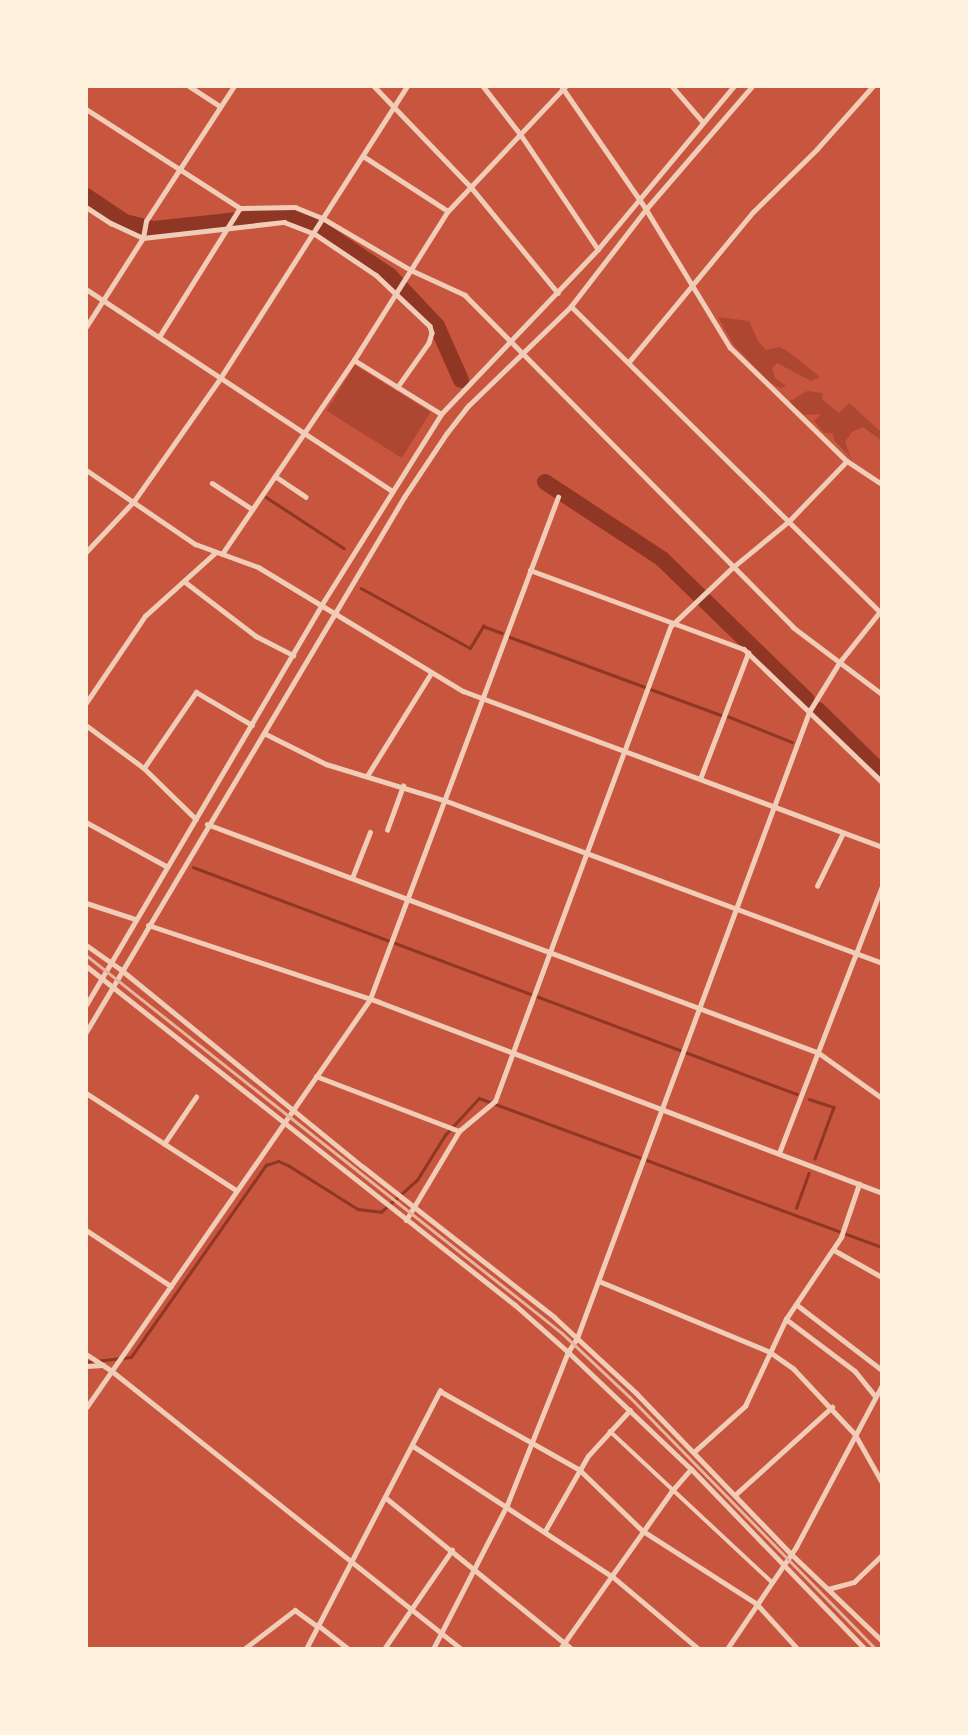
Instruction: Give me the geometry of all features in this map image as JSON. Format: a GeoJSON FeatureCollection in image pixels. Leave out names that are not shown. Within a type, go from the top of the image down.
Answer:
{"type":"FeatureCollection","features":[{"type":"Feature","properties":{"kind":"street"},"geometry":{"type":"LineString","coordinates":[[189,86],[220,107]]}},
{"type":"Feature","properties":{"kind":"street"},"geometry":{"type":"LineString","coordinates":[[86,327],[143,235],[146,221],[234,86]]}},
{"type":"Feature","properties":{"kind":"street"},"geometry":{"type":"LineString","coordinates":[[374,86],[471,187],[558,293]]}},
{"type":"Feature","properties":{"kind":"street"},"geometry":{"type":"LineString","coordinates":[[86,552],[134,501],[221,377],[316,233],[407,86]]}},
{"type":"Feature","properties":{"kind":"street"},"geometry":{"type":"LineString","coordinates":[[483,86],[521,135],[598,249]]}},
{"type":"Feature","properties":{"kind":"street"},"geometry":{"type":"LineString","coordinates":[[672,86],[703,122]]}},
{"type":"Feature","properties":{"kind":"street"},"geometry":{"type":"LineString","coordinates":[[86,1005],[322,604],[441,414],[598,249],[639,196],[734,86]]}},
{"type":"Feature","properties":{"kind":"street"},"geometry":{"type":"LineString","coordinates":[[86,1032],[120,969],[207,824],[404,497],[446,434],[469,405],[571,306],[646,209],[752,86]]}},
{"type":"Feature","properties":{"kind":"street"},"geometry":{"type":"LineString","coordinates":[[628,363],[753,212],[817,149],[873,86]]}},
{"type":"Feature","properties":{"kind":"street"},"geometry":{"type":"LineString","coordinates":[[86,703],[145,616],[218,553],[252,509],[354,360],[448,211],[563,87],[639,196],[730,347],[847,461],[882,484]]}},
{"type":"Feature","properties":{"kind":"street"},"geometry":{"type":"LineString","coordinates":[[86,109],[240,208],[295,207],[411,270],[464,295],[793,627],[882,694]]}},
{"type":"Feature","properties":{"kind":"street"},"geometry":{"type":"LineString","coordinates":[[363,156],[448,211]]}},
{"type":"Feature","properties":{"kind":"street"},"geometry":{"type":"LineString","coordinates":[[86,207],[111,223],[143,235],[284,222],[316,233],[376,275],[430,326],[432,332],[429,342],[398,387]]}},
{"type":"Feature","properties":{"kind":"street"},"geometry":{"type":"LineString","coordinates":[[159,337],[240,208]]}},
{"type":"Feature","properties":{"kind":"street"},"geometry":{"type":"LineString","coordinates":[[86,289],[391,490]]}},
{"type":"Feature","properties":{"kind":"street"},"geometry":{"type":"LineString","coordinates":[[433,1649],[507,1505],[577,1338],[697,1008],[809,712],[839,663],[881,611],[571,306]]}},
{"type":"Feature","properties":{"kind":"street"},"geometry":{"type":"LineString","coordinates":[[354,360],[441,414]]}},
{"type":"Feature","properties":{"kind":"street"},"geometry":{"type":"LineString","coordinates":[[407,1220],[459,1131],[495,1101],[646,691],[674,625],[732,568],[789,521],[847,461]]}},
{"type":"Feature","properties":{"kind":"street"},"geometry":{"type":"LineString","coordinates":[[86,470],[195,544],[258,567],[431,673],[482,698],[882,847]]}},
{"type":"Feature","properties":{"kind":"street"},"geometry":{"type":"LineString","coordinates":[[275,476],[306,497]]}},
{"type":"Feature","properties":{"kind":"street"},"geometry":{"type":"LineString","coordinates":[[212,483],[252,509]]}},
{"type":"Feature","properties":{"kind":"street"},"geometry":{"type":"LineString","coordinates":[[86,1408],[370,999],[558,497]]}},
{"type":"Feature","properties":{"kind":"street"},"geometry":{"type":"LineString","coordinates":[[530,570],[748,653],[882,782]]}},
{"type":"Feature","properties":{"kind":"street"},"geometry":{"type":"LineString","coordinates":[[184,581],[256,636],[293,655]]}},
{"type":"Feature","properties":{"kind":"street"},"geometry":{"type":"LineString","coordinates":[[700,779],[748,653]]}},
{"type":"Feature","properties":{"kind":"street"},"geometry":{"type":"LineString","coordinates":[[367,776],[431,673]]}},
{"type":"Feature","properties":{"kind":"street"},"geometry":{"type":"LineString","coordinates":[[145,768],[196,692],[252,725]]}},
{"type":"Feature","properties":{"kind":"street"},"geometry":{"type":"LineString","coordinates":[[86,726],[145,768],[196,819]]}},
{"type":"Feature","properties":{"kind":"street"},"geometry":{"type":"LineString","coordinates":[[264,733],[326,764],[444,800],[882,963]]}},
{"type":"Feature","properties":{"kind":"street"},"geometry":{"type":"LineString","coordinates":[[387,830],[403,786]]}},
{"type":"Feature","properties":{"kind":"street"},"geometry":{"type":"LineString","coordinates":[[86,822],[166,866]]}},
{"type":"Feature","properties":{"kind":"street"},"geometry":{"type":"LineString","coordinates":[[207,824],[819,1054],[882,1098]]}},
{"type":"Feature","properties":{"kind":"street"},"geometry":{"type":"LineString","coordinates":[[352,878],[370,832]]}},
{"type":"Feature","properties":{"kind":"street"},"geometry":{"type":"LineString","coordinates":[[817,886],[844,833]]}},
{"type":"Feature","properties":{"kind":"street"},"geometry":{"type":"LineString","coordinates":[[779,1153],[882,886]]}},
{"type":"Feature","properties":{"kind":"street"},"geometry":{"type":"LineString","coordinates":[[86,903],[135,919]]}},
{"type":"Feature","properties":{"kind":"street"},"geometry":{"type":"LineString","coordinates":[[148,925],[370,999],[882,1193]]}},
{"type":"Feature","properties":{"kind":"street"},"geometry":{"type":"LineString","coordinates":[[86,944],[577,1338],[694,1452],[791,1554],[882,1641]]}},
{"type":"Feature","properties":{"kind":"street"},"geometry":{"type":"LineString","coordinates":[[86,966],[569,1352],[691,1469],[864,1649]]}},
{"type":"Feature","properties":{"kind":"street"},"geometry":{"type":"LineString","coordinates":[[316,1076],[459,1131]]}},
{"type":"Feature","properties":{"kind":"street"},"geometry":{"type":"LineString","coordinates":[[86,1093],[236,1191]]}},
{"type":"Feature","properties":{"kind":"street"},"geometry":{"type":"LineString","coordinates":[[164,1144],[195,1097]]}},
{"type":"Feature","properties":{"kind":"street"},"geometry":{"type":"LineString","coordinates":[[694,1452],[745,1406],[786,1319],[841,1237],[859,1184]]}},
{"type":"Feature","properties":{"kind":"street"},"geometry":{"type":"LineString","coordinates":[[86,1230],[171,1286]]}},
{"type":"Feature","properties":{"kind":"street"},"geometry":{"type":"LineString","coordinates":[[834,1250],[882,1278]]}},
{"type":"Feature","properties":{"kind":"street"},"geometry":{"type":"LineString","coordinates":[[599,1281],[770,1352],[794,1368],[855,1434],[882,1482]]}},
{"type":"Feature","properties":{"kind":"street"},"geometry":{"type":"LineString","coordinates":[[796,1304],[882,1370]]}},
{"type":"Feature","properties":{"kind":"street"},"geometry":{"type":"LineString","coordinates":[[786,1319],[855,1371],[876,1397]]}},
{"type":"Feature","properties":{"kind":"street"},"geometry":{"type":"LineString","coordinates":[[86,1354],[112,1371],[461,1649]]}},
{"type":"Feature","properties":{"kind":"street"},"geometry":{"type":"LineString","coordinates":[[86,1366],[104,1365]]}},
{"type":"Feature","properties":{"kind":"street"},"geometry":{"type":"LineString","coordinates":[[727,1649],[791,1554],[882,1385]]}},
{"type":"Feature","properties":{"kind":"street"},"geometry":{"type":"LineString","coordinates":[[306,1649],[440,1391],[580,1470],[643,1531],[757,1604],[798,1649]]}},
{"type":"Feature","properties":{"kind":"street"},"geometry":{"type":"LineString","coordinates":[[735,1495],[832,1407]]}},
{"type":"Feature","properties":{"kind":"street"},"geometry":{"type":"LineString","coordinates":[[545,1531],[580,1470],[631,1409]]}},
{"type":"Feature","properties":{"kind":"street"},"geometry":{"type":"LineString","coordinates":[[610,1431],[772,1582]]}},
{"type":"Feature","properties":{"kind":"street"},"geometry":{"type":"LineString","coordinates":[[413,1446],[612,1576],[699,1649]]}},
{"type":"Feature","properties":{"kind":"street"},"geometry":{"type":"LineString","coordinates":[[560,1649],[672,1491],[691,1469]]}},
{"type":"Feature","properties":{"kind":"street"},"geometry":{"type":"LineString","coordinates":[[385,1497],[572,1649]]}},
{"type":"Feature","properties":{"kind":"street"},"geometry":{"type":"LineString","coordinates":[[384,1649],[452,1550]]}},
{"type":"Feature","properties":{"kind":"street"},"geometry":{"type":"LineString","coordinates":[[827,1589],[854,1582],[882,1555]]}},
{"type":"Feature","properties":{"kind":"street"},"geometry":{"type":"LineString","coordinates":[[244,1649],[295,1610],[349,1649]]}},
{"type":"Feature","properties":{"kind":"shaded area"},"geometry":{"type":"Polygon","coordinates":[[[718,317],[749,321],[758,341],[766,350],[779,347],[786,350],[820,377],[811,381],[777,363],[772,369],[775,378],[786,386],[780,388],[768,381],[733,344],[718,317]]]}},
{"type":"Feature","properties":{"kind":"shaded area"},"geometry":{"type":"Polygon","coordinates":[[[355,365],[430,412],[402,458],[326,411],[355,365]]]}},
{"type":"Feature","properties":{"kind":"shaded area"},"geometry":{"type":"Polygon","coordinates":[[[807,391],[823,393],[822,399],[839,413],[849,403],[882,433],[882,441],[863,427],[852,432],[845,442],[851,458],[834,440],[833,433],[824,433],[814,421],[821,414],[804,415],[789,402],[807,391]]]}},
{"type":"Feature","properties":{"kind":"waterway"},"geometry":{"type":"LineString","coordinates":[[86,196],[125,222],[154,229],[285,215],[313,224],[390,276],[437,326],[461,380]]}},
{"type":"Feature","properties":{"kind":"waterway"},"geometry":{"type":"LineString","coordinates":[[545,482],[662,559],[807,700]]}},
{"type":"Feature","properties":{"kind":"waterway"},"geometry":{"type":"LineString","coordinates":[[266,497],[344,548]]}},
{"type":"Feature","properties":{"kind":"waterway"},"geometry":{"type":"LineString","coordinates":[[361,588],[470,648],[483,626],[502,633]]}},
{"type":"Feature","properties":{"kind":"waterway"},"geometry":{"type":"LineString","coordinates":[[510,637],[721,715]]}},
{"type":"Feature","properties":{"kind":"waterway"},"geometry":{"type":"LineString","coordinates":[[818,710],[882,773]]}},
{"type":"Feature","properties":{"kind":"waterway"},"geometry":{"type":"LineString","coordinates":[[727,716],[792,742]]}},
{"type":"Feature","properties":{"kind":"waterway"},"geometry":{"type":"LineString","coordinates":[[193,867],[797,1094]]}},
{"type":"Feature","properties":{"kind":"waterway"},"geometry":{"type":"LineString","coordinates":[[86,1362],[131,1357],[266,1165],[278,1161],[288,1165],[358,1209],[381,1212],[417,1180],[445,1135],[479,1098],[882,1247]]}},
{"type":"Feature","properties":{"kind":"waterway"},"geometry":{"type":"LineString","coordinates":[[809,1099],[834,1107],[815,1159]]}},
{"type":"Feature","properties":{"kind":"waterway"},"geometry":{"type":"LineString","coordinates":[[796,1208],[809,1173]]}},
{"type":"Feature","properties":{"kind":"railway"},"geometry":{"type":"LineString","coordinates":[[86,955],[562,1333],[630,1397],[876,1649]]}}]}
